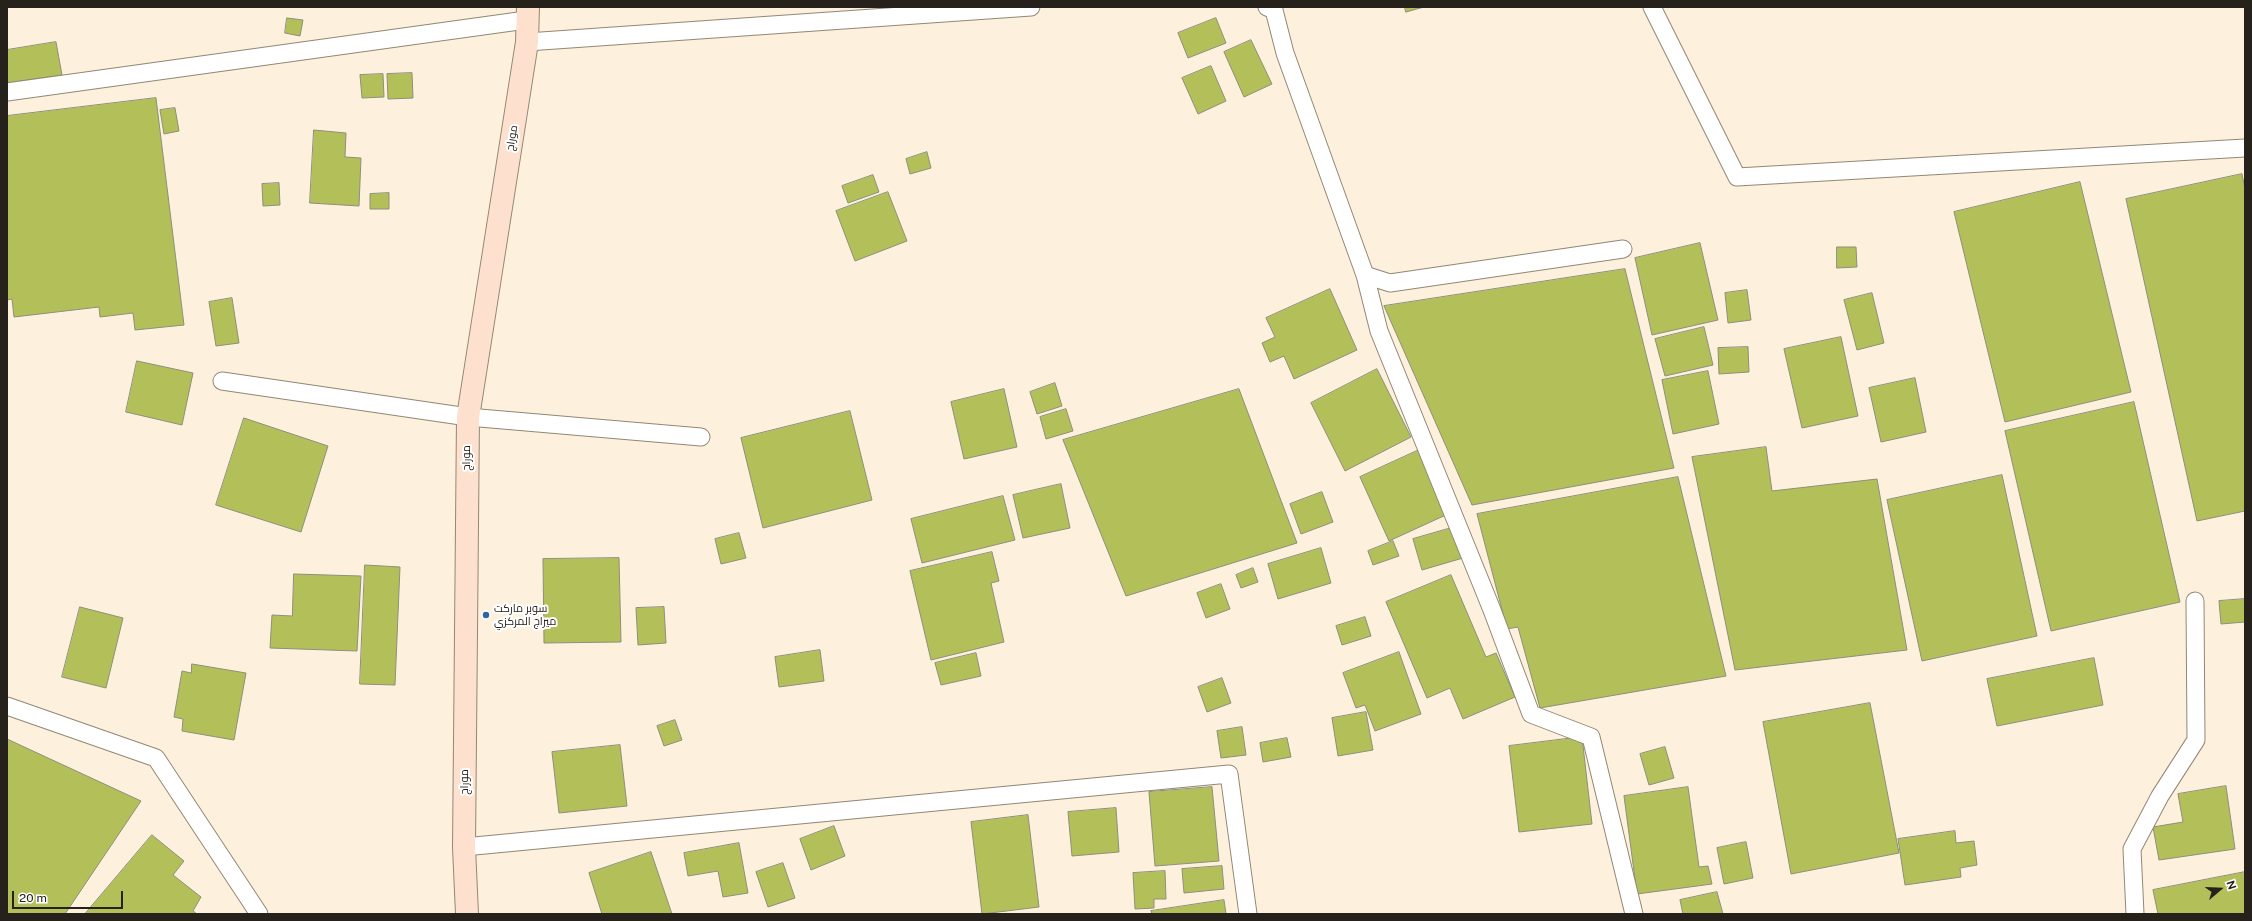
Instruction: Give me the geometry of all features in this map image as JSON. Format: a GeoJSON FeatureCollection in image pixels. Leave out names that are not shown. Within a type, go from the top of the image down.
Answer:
{"type":"FeatureCollection","features":[{"type":"Feature","properties":{"kind":"main road","name":"موراج"},"geometry":{"type":"LineString","coordinates":[[467,914],[464,847],[468,417],[527,42],[527,14]]}},
{"type":"Feature","properties":{"kind":"lane"},"geometry":{"type":"LineString","coordinates":[[527,42],[1031,7]]}},
{"type":"Feature","properties":{"kind":"lane"},"geometry":{"type":"LineString","coordinates":[[1267,7],[1274,10],[1285,53],[1365,275],[1379,331],[1492,610],[1530,714],[1591,737],[1634,914]]}},
{"type":"Feature","properties":{"kind":"lane"},"geometry":{"type":"LineString","coordinates":[[1652,7],[1737,177],[2245,148]]}},
{"type":"Feature","properties":{"kind":"lane"},"geometry":{"type":"LineString","coordinates":[[7,92],[527,14]]}},
{"type":"Feature","properties":{"kind":"lane"},"geometry":{"type":"LineString","coordinates":[[1365,275],[1390,283],[1623,249]]}},
{"type":"Feature","properties":{"kind":"lane"},"geometry":{"type":"LineString","coordinates":[[222,381],[468,417],[701,437]]}},
{"type":"Feature","properties":{"kind":"lane"},"geometry":{"type":"LineString","coordinates":[[2135,914],[2132,849],[2160,796],[2196,740],[2196,601]]}},
{"type":"Feature","properties":{"kind":"lane"},"geometry":{"type":"LineString","coordinates":[[7,706],[156,758],[258,914]]}},
{"type":"Feature","properties":{"kind":"lane"},"geometry":{"type":"LineString","coordinates":[[464,847],[1229,774],[1248,914]]}},
{"type":"Feature","properties":{"kind":"building"},"geometry":{"type":"Polygon","coordinates":[[[1405,7],[1424,7],[1406,12],[1405,7]]]}},
{"type":"Feature","properties":{"kind":"building"},"geometry":{"type":"Polygon","coordinates":[[[287,18],[303,20],[300,36],[285,33],[287,18]]]}},
{"type":"Feature","properties":{"kind":"building"},"geometry":{"type":"Polygon","coordinates":[[[1216,18],[1226,43],[1188,58],[1178,33],[1216,18]]]}},
{"type":"Feature","properties":{"kind":"building"},"geometry":{"type":"Polygon","coordinates":[[[1251,40],[1272,84],[1244,97],[1224,52],[1251,40]]]}},
{"type":"Feature","properties":{"kind":"building"},"geometry":{"type":"Polygon","coordinates":[[[56,42],[62,75],[7,83],[7,50],[56,42]]]}},
{"type":"Feature","properties":{"kind":"building"},"geometry":{"type":"Polygon","coordinates":[[[1211,66],[1226,101],[1198,114],[1182,78],[1211,66]]]}},
{"type":"Feature","properties":{"kind":"building"},"geometry":{"type":"Polygon","coordinates":[[[412,73],[413,98],[388,99],[387,74],[412,73]]]}},
{"type":"Feature","properties":{"kind":"building"},"geometry":{"type":"Polygon","coordinates":[[[383,74],[384,97],[362,98],[360,75],[383,74]]]}},
{"type":"Feature","properties":{"kind":"building"},"geometry":{"type":"Polygon","coordinates":[[[156,98],[184,325],[135,330],[133,313],[100,317],[99,307],[14,317],[12,299],[7,300],[7,116],[156,98]]]}},
{"type":"Feature","properties":{"kind":"building"},"geometry":{"type":"Polygon","coordinates":[[[175,108],[179,131],[164,134],[160,110],[175,108]]]}},
{"type":"Feature","properties":{"kind":"building"},"geometry":{"type":"Polygon","coordinates":[[[314,130],[346,133],[345,157],[361,158],[359,206],[310,203],[314,130]]]}},
{"type":"Feature","properties":{"kind":"building"},"geometry":{"type":"Polygon","coordinates":[[[927,152],[931,168],[910,174],[906,159],[927,152]]]}},
{"type":"Feature","properties":{"kind":"building"},"geometry":{"type":"Polygon","coordinates":[[[2242,174],[2245,189],[2245,511],[2197,521],[2126,199],[2242,174]]]}},
{"type":"Feature","properties":{"kind":"building"},"geometry":{"type":"Polygon","coordinates":[[[873,175],[879,192],[848,203],[842,186],[873,175]]]}},
{"type":"Feature","properties":{"kind":"building"},"geometry":{"type":"Polygon","coordinates":[[[2080,182],[2131,392],[2005,422],[1954,212],[2080,182]]]}},
{"type":"Feature","properties":{"kind":"building"},"geometry":{"type":"Polygon","coordinates":[[[279,183],[280,205],[263,206],[262,184],[279,183]]]}},
{"type":"Feature","properties":{"kind":"building"},"geometry":{"type":"Polygon","coordinates":[[[888,192],[907,241],[855,261],[836,211],[888,192]]]}},
{"type":"Feature","properties":{"kind":"building"},"geometry":{"type":"Polygon","coordinates":[[[389,193],[389,209],[370,209],[370,194],[389,193]]]}},
{"type":"Feature","properties":{"kind":"building"},"geometry":{"type":"Polygon","coordinates":[[[1700,243],[1718,320],[1652,335],[1635,258],[1700,243]]]}},
{"type":"Feature","properties":{"kind":"building"},"geometry":{"type":"Polygon","coordinates":[[[1837,247],[1856,247],[1857,267],[1837,268],[1837,247]]]}},
{"type":"Feature","properties":{"kind":"building"},"geometry":{"type":"Polygon","coordinates":[[[1625,269],[1674,468],[1472,505],[1384,306],[1625,269]]]}},
{"type":"Feature","properties":{"kind":"building"},"geometry":{"type":"Polygon","coordinates":[[[1330,289],[1357,350],[1294,379],[1284,356],[1270,362],[1262,343],[1275,337],[1266,318],[1330,289]]]}},
{"type":"Feature","properties":{"kind":"building"},"geometry":{"type":"Polygon","coordinates":[[[1747,290],[1751,320],[1728,323],[1725,293],[1747,290]]]}},
{"type":"Feature","properties":{"kind":"building"},"geometry":{"type":"Polygon","coordinates":[[[1872,293],[1884,343],[1857,350],[1844,300],[1872,293]]]}},
{"type":"Feature","properties":{"kind":"building"},"geometry":{"type":"Polygon","coordinates":[[[232,298],[239,343],[216,346],[209,302],[232,298]]]}},
{"type":"Feature","properties":{"kind":"building"},"geometry":{"type":"Polygon","coordinates":[[[1704,327],[1713,365],[1665,376],[1655,339],[1704,327]]]}},
{"type":"Feature","properties":{"kind":"building"},"geometry":{"type":"Polygon","coordinates":[[[1841,337],[1858,416],[1802,428],[1784,349],[1841,337]]]}},
{"type":"Feature","properties":{"kind":"building"},"geometry":{"type":"Polygon","coordinates":[[[1748,347],[1749,372],[1719,374],[1718,348],[1748,347]]]}},
{"type":"Feature","properties":{"kind":"building"},"geometry":{"type":"Polygon","coordinates":[[[137,361],[193,373],[182,425],[126,412],[137,361]]]}},
{"type":"Feature","properties":{"kind":"building"},"geometry":{"type":"Polygon","coordinates":[[[1377,369],[1411,437],[1345,471],[1311,403],[1377,369]]]}},
{"type":"Feature","properties":{"kind":"building"},"geometry":{"type":"Polygon","coordinates":[[[1708,371],[1719,424],[1673,434],[1662,380],[1708,371]]]}},
{"type":"Feature","properties":{"kind":"building"},"geometry":{"type":"Polygon","coordinates":[[[1915,378],[1926,432],[1881,442],[1869,388],[1915,378]]]}},
{"type":"Feature","properties":{"kind":"building"},"geometry":{"type":"Polygon","coordinates":[[[1055,383],[1062,406],[1037,414],[1030,392],[1055,383]]]}},
{"type":"Feature","properties":{"kind":"building"},"geometry":{"type":"Polygon","coordinates":[[[1004,389],[1017,447],[964,459],[951,402],[1004,389]]]}},
{"type":"Feature","properties":{"kind":"building"},"geometry":{"type":"Polygon","coordinates":[[[1239,389],[1297,543],[1126,596],[1063,440],[1239,389]]]}},
{"type":"Feature","properties":{"kind":"building"},"geometry":{"type":"Polygon","coordinates":[[[2134,402],[2180,602],[2051,631],[2005,431],[2134,402]]]}},
{"type":"Feature","properties":{"kind":"building"},"geometry":{"type":"Polygon","coordinates":[[[1066,409],[1073,431],[1046,439],[1040,417],[1066,409]]]}},
{"type":"Feature","properties":{"kind":"building"},"geometry":{"type":"Polygon","coordinates":[[[850,411],[872,500],[763,528],[741,438],[850,411]]]}},
{"type":"Feature","properties":{"kind":"building"},"geometry":{"type":"Polygon","coordinates":[[[244,418],[328,446],[301,532],[216,505],[244,418]]]}},
{"type":"Feature","properties":{"kind":"building"},"geometry":{"type":"Polygon","coordinates":[[[1766,447],[1772,491],[1877,479],[1907,650],[1735,670],[1692,457],[1766,447]]]}},
{"type":"Feature","properties":{"kind":"building"},"geometry":{"type":"Polygon","coordinates":[[[1419,450],[1448,514],[1389,541],[1360,477],[1419,450]]]}},
{"type":"Feature","properties":{"kind":"building"},"geometry":{"type":"Polygon","coordinates":[[[2002,475],[2037,636],[1922,661],[1887,500],[2002,475]]]}},
{"type":"Feature","properties":{"kind":"building"},"geometry":{"type":"Polygon","coordinates":[[[1678,477],[1726,676],[1540,708],[1518,627],[1507,629],[1477,514],[1678,477]]]}},
{"type":"Feature","properties":{"kind":"building"},"geometry":{"type":"Polygon","coordinates":[[[1061,484],[1070,528],[1023,538],[1013,495],[1061,484]]]}},
{"type":"Feature","properties":{"kind":"building"},"geometry":{"type":"Polygon","coordinates":[[[1322,492],[1333,522],[1301,534],[1290,504],[1322,492]]]}},
{"type":"Feature","properties":{"kind":"building"},"geometry":{"type":"Polygon","coordinates":[[[1003,496],[1015,540],[922,563],[911,519],[1003,496]]]}},
{"type":"Feature","properties":{"kind":"building"},"geometry":{"type":"Polygon","coordinates":[[[1455,527],[1463,558],[1422,570],[1413,539],[1455,527]]]}},
{"type":"Feature","properties":{"kind":"building"},"geometry":{"type":"Polygon","coordinates":[[[739,533],[746,558],[721,564],[715,539],[739,533]]]}},
{"type":"Feature","properties":{"kind":"building"},"geometry":{"type":"Polygon","coordinates":[[[1393,541],[1399,556],[1373,565],[1368,551],[1393,541]]]}},
{"type":"Feature","properties":{"kind":"building"},"geometry":{"type":"Polygon","coordinates":[[[1321,548],[1331,583],[1278,599],[1268,564],[1321,548]]]}},
{"type":"Feature","properties":{"kind":"building"},"geometry":{"type":"Polygon","coordinates":[[[992,552],[999,581],[991,583],[1004,642],[931,660],[910,571],[992,552]]]}},
{"type":"Feature","properties":{"kind":"building"},"geometry":{"type":"Polygon","coordinates":[[[619,558],[621,642],[544,643],[543,559],[619,558]]]}},
{"type":"Feature","properties":{"kind":"building"},"geometry":{"type":"Polygon","coordinates":[[[365,565],[400,567],[395,685],[360,684],[365,565]]]}},
{"type":"Feature","properties":{"kind":"building"},"geometry":{"type":"Polygon","coordinates":[[[1253,568],[1258,582],[1241,588],[1236,575],[1253,568]]]}},
{"type":"Feature","properties":{"kind":"building"},"geometry":{"type":"Polygon","coordinates":[[[294,574],[361,576],[357,651],[270,648],[272,615],[292,616],[294,574]]]}},
{"type":"Feature","properties":{"kind":"building"},"geometry":{"type":"Polygon","coordinates":[[[1451,575],[1486,657],[1496,653],[1515,697],[1463,719],[1450,688],[1427,698],[1386,602],[1451,575]]]}},
{"type":"Feature","properties":{"kind":"building"},"geometry":{"type":"Polygon","coordinates":[[[1221,584],[1230,609],[1206,618],[1197,593],[1221,584]]]}},
{"type":"Feature","properties":{"kind":"building"},"geometry":{"type":"Polygon","coordinates":[[[2245,599],[2245,622],[2221,624],[2219,601],[2245,599]]]}},
{"type":"Feature","properties":{"kind":"building"},"geometry":{"type":"Polygon","coordinates":[[[80,607],[123,618],[106,688],[62,677],[80,607]]]}},
{"type":"Feature","properties":{"kind":"building"},"geometry":{"type":"Polygon","coordinates":[[[664,607],[666,643],[638,645],[636,608],[664,607]]]}},
{"type":"Feature","properties":{"kind":"building"},"geometry":{"type":"Polygon","coordinates":[[[1365,617],[1371,636],[1342,645],[1336,626],[1365,617]]]}},
{"type":"Feature","properties":{"kind":"building"},"geometry":{"type":"Polygon","coordinates":[[[820,650],[824,681],[779,687],[775,657],[820,650]]]}},
{"type":"Feature","properties":{"kind":"building"},"geometry":{"type":"Polygon","coordinates":[[[1399,652],[1421,714],[1375,731],[1365,705],[1356,708],[1343,673],[1399,652]]]}},
{"type":"Feature","properties":{"kind":"building"},"geometry":{"type":"Polygon","coordinates":[[[976,653],[981,676],[941,685],[935,663],[976,653]]]}},
{"type":"Feature","properties":{"kind":"building"},"geometry":{"type":"Polygon","coordinates":[[[2094,658],[2103,705],[1997,726],[1987,679],[2094,658]]]}},
{"type":"Feature","properties":{"kind":"building"},"geometry":{"type":"Polygon","coordinates":[[[192,664],[246,673],[234,740],[182,731],[183,719],[174,717],[182,671],[191,673],[192,664]]]}},
{"type":"Feature","properties":{"kind":"building"},"geometry":{"type":"Polygon","coordinates":[[[1222,678],[1231,703],[1207,712],[1198,687],[1222,678]]]}},
{"type":"Feature","properties":{"kind":"building"},"geometry":{"type":"Polygon","coordinates":[[[1870,703],[1899,853],[1791,874],[1763,722],[1870,703]]]}},
{"type":"Feature","properties":{"kind":"building"},"geometry":{"type":"Polygon","coordinates":[[[1366,712],[1373,750],[1338,756],[1332,718],[1366,712]]]}},
{"type":"Feature","properties":{"kind":"building"},"geometry":{"type":"Polygon","coordinates":[[[675,720],[682,740],[664,746],[657,726],[675,720]]]}},
{"type":"Feature","properties":{"kind":"building"},"geometry":{"type":"Polygon","coordinates":[[[1242,727],[1246,755],[1221,758],[1217,731],[1242,727]]]}},
{"type":"Feature","properties":{"kind":"building"},"geometry":{"type":"Polygon","coordinates":[[[1582,737],[1592,824],[1519,832],[1509,746],[1582,737]]]}},
{"type":"Feature","properties":{"kind":"building"},"geometry":{"type":"Polygon","coordinates":[[[1287,738],[1291,757],[1263,762],[1260,743],[1287,738]]]}},
{"type":"Feature","properties":{"kind":"building"},"geometry":{"type":"Polygon","coordinates":[[[7,739],[141,801],[65,914],[7,914],[7,739]]]}},
{"type":"Feature","properties":{"kind":"building"},"geometry":{"type":"Polygon","coordinates":[[[620,745],[627,806],[559,813],[552,752],[620,745]]]}},
{"type":"Feature","properties":{"kind":"building"},"geometry":{"type":"Polygon","coordinates":[[[1665,747],[1674,778],[1649,785],[1640,754],[1665,747]]]}},
{"type":"Feature","properties":{"kind":"building"},"geometry":{"type":"Polygon","coordinates":[[[2226,786],[2235,849],[2159,860],[2153,827],[2183,822],[2178,794],[2226,786]]]}},
{"type":"Feature","properties":{"kind":"building"},"geometry":{"type":"Polygon","coordinates":[[[1212,787],[1219,861],[1155,866],[1149,792],[1212,787]]]}},
{"type":"Feature","properties":{"kind":"building"},"geometry":{"type":"Polygon","coordinates":[[[1688,787],[1699,867],[1708,866],[1712,884],[1637,894],[1624,796],[1688,787]]]}},
{"type":"Feature","properties":{"kind":"building"},"geometry":{"type":"Polygon","coordinates":[[[1116,808],[1119,852],[1072,856],[1068,812],[1116,808]]]}},
{"type":"Feature","properties":{"kind":"building"},"geometry":{"type":"Polygon","coordinates":[[[1028,815],[1039,907],[982,914],[971,822],[1028,815]]]}},
{"type":"Feature","properties":{"kind":"building"},"geometry":{"type":"Polygon","coordinates":[[[834,826],[845,856],[811,870],[800,839],[834,826]]]}},
{"type":"Feature","properties":{"kind":"building"},"geometry":{"type":"Polygon","coordinates":[[[1955,831],[1956,843],[1974,841],[1977,865],[1960,868],[1961,877],[1905,885],[1898,839],[1955,831]]]}},
{"type":"Feature","properties":{"kind":"building"},"geometry":{"type":"Polygon","coordinates":[[[152,835],[184,861],[173,875],[201,897],[193,911],[197,914],[85,914],[152,835]]]}},
{"type":"Feature","properties":{"kind":"building"},"geometry":{"type":"Polygon","coordinates":[[[1746,842],[1753,878],[1724,884],[1717,848],[1746,842]]]}},
{"type":"Feature","properties":{"kind":"building"},"geometry":{"type":"Polygon","coordinates":[[[739,843],[748,893],[723,897],[718,871],[688,876],[684,853],[739,843]]]}},
{"type":"Feature","properties":{"kind":"building"},"geometry":{"type":"Polygon","coordinates":[[[651,852],[672,914],[602,914],[589,873],[651,852]]]}},
{"type":"Feature","properties":{"kind":"building"},"geometry":{"type":"Polygon","coordinates":[[[783,863],[795,898],[768,907],[756,872],[783,863]]]}},
{"type":"Feature","properties":{"kind":"building"},"geometry":{"type":"Polygon","coordinates":[[[1222,866],[1224,889],[1184,893],[1182,869],[1222,866]]]}},
{"type":"Feature","properties":{"kind":"building"},"geometry":{"type":"Polygon","coordinates":[[[1165,871],[1166,899],[1154,899],[1154,908],[1135,909],[1133,873],[1165,871]]]}},
{"type":"Feature","properties":{"kind":"building"},"geometry":{"type":"Polygon","coordinates":[[[2245,872],[2245,914],[2158,914],[2153,890],[2245,872]]]}},
{"type":"Feature","properties":{"kind":"building"},"geometry":{"type":"Polygon","coordinates":[[[1717,892],[1723,914],[1683,914],[1680,900],[1717,892]]]}},
{"type":"Feature","properties":{"kind":"building"},"geometry":{"type":"Polygon","coordinates":[[[1224,900],[1226,914],[1152,914],[1151,911],[1224,900]]]}},
{"type":"Feature","properties":{"kind":"place","name":"سوبر ماركت ميراج المركزي"},"geometry":{"type":"Point","coordinates":[486,615]}}]}
